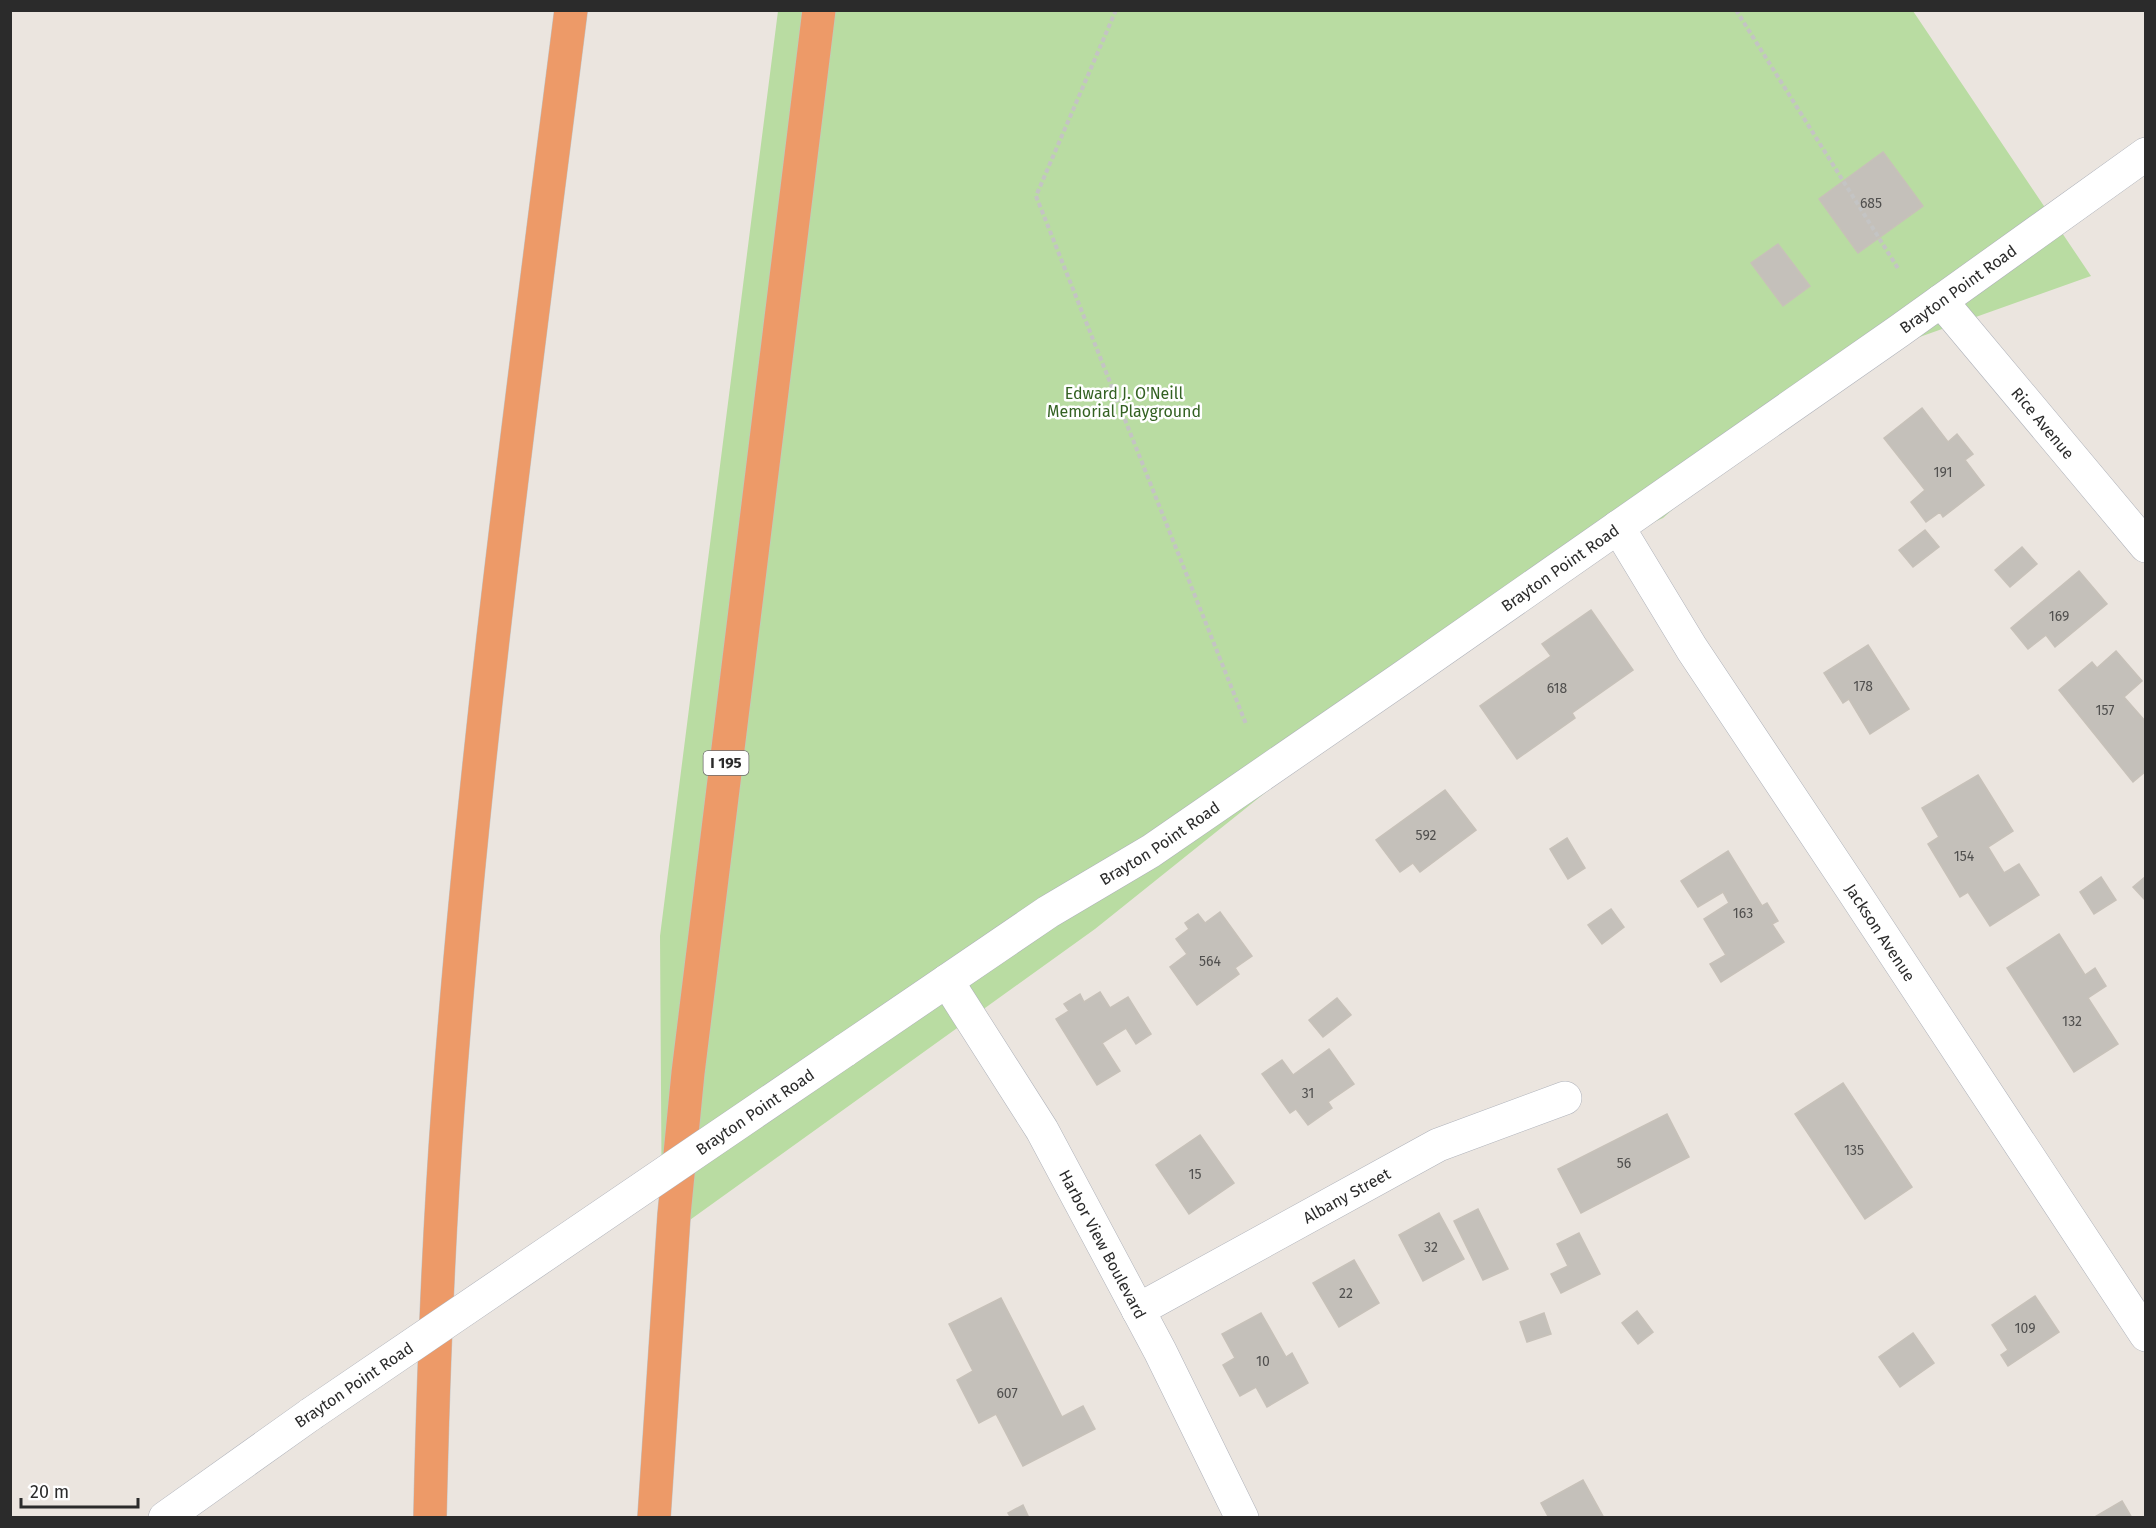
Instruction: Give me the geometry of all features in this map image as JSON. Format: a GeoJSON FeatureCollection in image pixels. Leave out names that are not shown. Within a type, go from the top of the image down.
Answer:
{"type":"FeatureCollection","features":[{"type":"Feature","properties":{"kind":"highway"},"geometry":{"type":"LineString","coordinates":[[430,1518],[439,1250],[460,964],[489,684],[571,10]]}},
{"type":"Feature","properties":{"kind":"highway","name":"I 195"},"geometry":{"type":"LineString","coordinates":[[654,1518],[674,1215],[688,1073],[819,10]]}},
{"type":"Feature","properties":{"kind":"street","name":"Brayton Point Road"},"geometry":{"type":"LineString","coordinates":[[165,1518],[311,1414],[1048,912],[1151,851],[1941,301],[2145,154]]}},
{"type":"Feature","properties":{"kind":"street","name":"Rice Avenue"},"geometry":{"type":"LineString","coordinates":[[1941,301],[2145,546]]}},
{"type":"Feature","properties":{"kind":"street","name":"Jackson Avenue"},"geometry":{"type":"LineString","coordinates":[[1618,527],[1692,649],[1851,886],[2145,1335]]}},
{"type":"Feature","properties":{"kind":"street","name":"Harbor View Boulevard"},"geometry":{"type":"LineString","coordinates":[[947,981],[1042,1130],[1138,1310],[1242,1518]]}},
{"type":"Feature","properties":{"kind":"street","name":"Albany Street"},"geometry":{"type":"LineString","coordinates":[[1138,1310],[1438,1145],[1565,1098]]}},
{"type":"Feature","properties":{"kind":"path"},"geometry":{"type":"LineString","coordinates":[[1116,10],[1036,196],[1246,724]]}},
{"type":"Feature","properties":{"kind":"path"},"geometry":{"type":"LineString","coordinates":[[1736,10],[1899,270]]}},
{"type":"Feature","properties":{"kind":"green space","name":"Edward J. O'Neill Memorial Playground"},"geometry":{"type":"Polygon","coordinates":[[[778,11],[1913,11],[2091,276],[1827,370],[1663,518],[1538,574],[1095,929],[662,1240],[660,936],[778,11]]]}},
{"type":"Feature","properties":{"kind":"building"},"geometry":{"type":"Polygon","coordinates":[[[1883,152],[1923,206],[1858,253],[1819,199],[1883,152]]]}},
{"type":"Feature","properties":{"kind":"building"},"geometry":{"type":"Polygon","coordinates":[[[1778,244],[1810,286],[1783,306],[1751,263],[1778,244]]]}},
{"type":"Feature","properties":{"kind":"building"},"geometry":{"type":"Polygon","coordinates":[[[1922,408],[1948,442],[1957,434],[1973,454],[1965,460],[1984,485],[1943,517],[1940,512],[1926,522],[1911,502],[1925,490],[1884,438],[1922,408]]]}},
{"type":"Feature","properties":{"kind":"building"},"geometry":{"type":"Polygon","coordinates":[[[1925,530],[1939,547],[1913,567],[1899,550],[1925,530]]]}},
{"type":"Feature","properties":{"kind":"building"},"geometry":{"type":"Polygon","coordinates":[[[2022,547],[2037,564],[2010,587],[1995,570],[2022,547]]]}},
{"type":"Feature","properties":{"kind":"building"},"geometry":{"type":"Polygon","coordinates":[[[2079,571],[2107,604],[2055,647],[2046,635],[2028,649],[2011,628],[2079,571]]]}},
{"type":"Feature","properties":{"kind":"building"},"geometry":{"type":"Polygon","coordinates":[[[1591,610],[1633,670],[1572,713],[1575,718],[1517,759],[1480,706],[1551,656],[1542,644],[1591,610]]]}},
{"type":"Feature","properties":{"kind":"building"},"geometry":{"type":"Polygon","coordinates":[[[1868,645],[1909,709],[1870,734],[1849,699],[1843,703],[1824,673],[1868,645]]]}},
{"type":"Feature","properties":{"kind":"building"},"geometry":{"type":"Polygon","coordinates":[[[2116,651],[2142,681],[2124,697],[2146,722],[2146,771],[2133,782],[2059,690],[2092,662],[2097,668],[2116,651]]]}},
{"type":"Feature","properties":{"kind":"building"},"geometry":{"type":"Polygon","coordinates":[[[1978,775],[2013,831],[1988,847],[2004,873],[2019,864],[2039,895],[1990,926],[1968,892],[1960,897],[1928,844],[1939,837],[1922,808],[1978,775]]]}},
{"type":"Feature","properties":{"kind":"building"},"geometry":{"type":"Polygon","coordinates":[[[1445,790],[1476,830],[1420,872],[1413,863],[1400,872],[1376,840],[1445,790]]]}},
{"type":"Feature","properties":{"kind":"building"},"geometry":{"type":"Polygon","coordinates":[[[1567,838],[1585,868],[1568,879],[1550,849],[1567,838]]]}},
{"type":"Feature","properties":{"kind":"building"},"geometry":{"type":"Polygon","coordinates":[[[1728,851],[1762,906],[1767,903],[1778,921],[1772,924],[1784,942],[1721,982],[1710,964],[1726,955],[1704,919],[1729,903],[1723,892],[1698,907],[1681,881],[1728,851]]]}},
{"type":"Feature","properties":{"kind":"building"},"geometry":{"type":"Polygon","coordinates":[[[2146,876],[2146,901],[2133,887],[2146,876]]]}},
{"type":"Feature","properties":{"kind":"building"},"geometry":{"type":"Polygon","coordinates":[[[2101,877],[2116,900],[2094,914],[2080,892],[2101,877]]]}},
{"type":"Feature","properties":{"kind":"building"},"geometry":{"type":"Polygon","coordinates":[[[1611,909],[1624,927],[1602,944],[1588,925],[1611,909]]]}},
{"type":"Feature","properties":{"kind":"building"},"geometry":{"type":"Polygon","coordinates":[[[1220,912],[1252,956],[1235,968],[1239,974],[1197,1005],[1170,967],[1187,954],[1176,939],[1189,929],[1185,923],[1198,914],[1205,923],[1220,912]]]}},
{"type":"Feature","properties":{"kind":"building"},"geometry":{"type":"Polygon","coordinates":[[[2059,934],[2085,975],[2095,968],[2106,986],[2088,998],[2118,1044],[2074,1072],[2007,968],[2059,934]]]}},
{"type":"Feature","properties":{"kind":"building"},"geometry":{"type":"Polygon","coordinates":[[[1100,992],[1110,1008],[1128,997],[1151,1034],[1136,1044],[1126,1028],[1102,1043],[1120,1071],[1097,1085],[1056,1019],[1069,1011],[1064,1004],[1080,994],[1084,1002],[1100,992]]]}},
{"type":"Feature","properties":{"kind":"building"},"geometry":{"type":"Polygon","coordinates":[[[1337,998],[1351,1015],[1323,1037],[1309,1020],[1337,998]]]}},
{"type":"Feature","properties":{"kind":"building"},"geometry":{"type":"Polygon","coordinates":[[[1329,1049],[1354,1084],[1328,1102],[1332,1108],[1308,1125],[1296,1109],[1290,1113],[1262,1074],[1282,1060],[1293,1075],[1329,1049]]]}},
{"type":"Feature","properties":{"kind":"building"},"geometry":{"type":"Polygon","coordinates":[[[1843,1083],[1912,1187],[1865,1219],[1795,1114],[1843,1083]]]}},
{"type":"Feature","properties":{"kind":"building"},"geometry":{"type":"Polygon","coordinates":[[[1667,1114],[1689,1157],[1581,1213],[1558,1169],[1667,1114]]]}},
{"type":"Feature","properties":{"kind":"building"},"geometry":{"type":"Polygon","coordinates":[[[1200,1135],[1234,1183],[1189,1214],[1156,1165],[1200,1135]]]}},
{"type":"Feature","properties":{"kind":"building"},"geometry":{"type":"Polygon","coordinates":[[[1478,1209],[1508,1269],[1483,1280],[1454,1221],[1478,1209]]]}},
{"type":"Feature","properties":{"kind":"building"},"geometry":{"type":"Polygon","coordinates":[[[1439,1213],[1464,1259],[1423,1281],[1399,1235],[1439,1213]]]}},
{"type":"Feature","properties":{"kind":"building"},"geometry":{"type":"Polygon","coordinates":[[[1579,1233],[1600,1274],[1561,1293],[1551,1274],[1568,1266],[1557,1244],[1579,1233]]]}},
{"type":"Feature","properties":{"kind":"building"},"geometry":{"type":"Polygon","coordinates":[[[1354,1260],[1379,1303],[1339,1327],[1313,1283],[1354,1260]]]}},
{"type":"Feature","properties":{"kind":"building"},"geometry":{"type":"Polygon","coordinates":[[[2035,1296],[2059,1332],[2008,1366],[2001,1355],[2008,1350],[1992,1325],[2035,1296]]]}},
{"type":"Feature","properties":{"kind":"building"},"geometry":{"type":"Polygon","coordinates":[[[1001,1298],[1062,1417],[1083,1406],[1095,1429],[1023,1466],[996,1414],[979,1423],[957,1380],[973,1371],[949,1324],[1001,1298]]]}},
{"type":"Feature","properties":{"kind":"building"},"geometry":{"type":"Polygon","coordinates":[[[1637,1311],[1653,1332],[1638,1344],[1622,1323],[1637,1311]]]}},
{"type":"Feature","properties":{"kind":"building"},"geometry":{"type":"Polygon","coordinates":[[[1261,1313],[1286,1357],[1292,1353],[1308,1383],[1267,1407],[1256,1387],[1240,1396],[1223,1365],[1235,1358],[1222,1334],[1261,1313]]]}},
{"type":"Feature","properties":{"kind":"building"},"geometry":{"type":"Polygon","coordinates":[[[1544,1313],[1551,1334],[1527,1342],[1520,1322],[1544,1313]]]}},
{"type":"Feature","properties":{"kind":"building"},"geometry":{"type":"Polygon","coordinates":[[[1913,1333],[1934,1363],[1900,1387],[1879,1357],[1913,1333]]]}},
{"type":"Feature","properties":{"kind":"building"},"geometry":{"type":"Polygon","coordinates":[[[1583,1480],[1604,1518],[1549,1518],[1541,1503],[1583,1480]]]}},
{"type":"Feature","properties":{"kind":"building"},"geometry":{"type":"Polygon","coordinates":[[[2122,1501],[2132,1518],[2093,1518],[2122,1501]]]}},
{"type":"Feature","properties":{"kind":"building"},"geometry":{"type":"Polygon","coordinates":[[[1023,1505],[1029,1518],[1011,1518],[1008,1513],[1023,1505]]]}}]}
